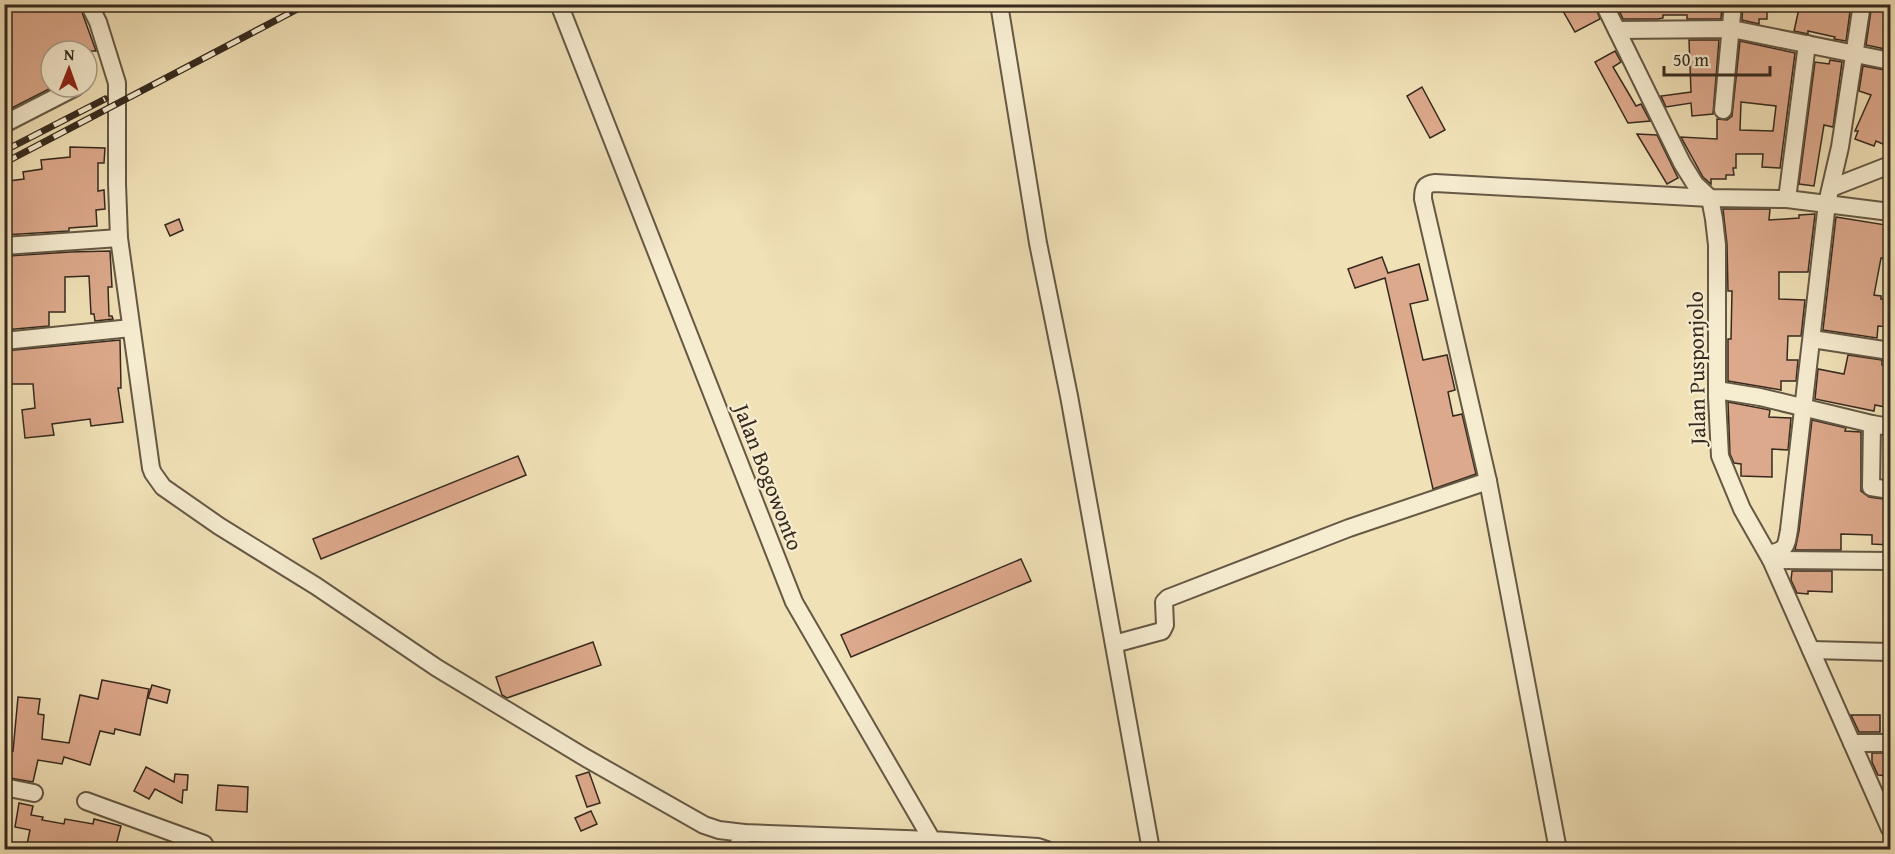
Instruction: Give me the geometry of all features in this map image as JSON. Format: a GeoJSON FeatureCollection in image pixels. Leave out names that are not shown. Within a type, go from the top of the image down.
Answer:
{"type":"FeatureCollection","features":[{"type":"Feature","properties":{"kind":"street"},"geometry":{"type":"LineString","coordinates":[[88,4],[98,22],[117,83],[119,238],[151,468],[163,487],[437,668],[586,758],[704,825],[719,830],[796,842],[908,844],[932,840],[1047,849]]}},
{"type":"Feature","properties":{"kind":"street","name":"Jalan Bogowonto"},"geometry":{"type":"LineString","coordinates":[[559,4],[794,602],[932,840]]}},
{"type":"Feature","properties":{"kind":"street"},"geometry":{"type":"LineString","coordinates":[[999,4],[1038,243],[1069,396],[1151,849]]}},
{"type":"Feature","properties":{"kind":"street"},"geometry":{"type":"LineString","coordinates":[[1604,4],[1682,163],[1695,184],[1710,198]]}},
{"type":"Feature","properties":{"kind":"street"},"geometry":{"type":"LineString","coordinates":[[1723,110],[1733,4]]}},
{"type":"Feature","properties":{"kind":"street"},"geometry":{"type":"LineString","coordinates":[[1769,557],[1782,551],[1786,546],[1791,518],[1829,195],[1840,147],[1862,4]]}},
{"type":"Feature","properties":{"kind":"street"},"geometry":{"type":"LineString","coordinates":[[1617,30],[1732,29],[1890,60]]}},
{"type":"Feature","properties":{"kind":"street"},"geometry":{"type":"LineString","coordinates":[[1787,199],[1807,44]]}},
{"type":"Feature","properties":{"kind":"street"},"geometry":{"type":"LineString","coordinates":[[4,124],[53,99]]}},
{"type":"Feature","properties":{"kind":"street"},"geometry":{"type":"LineString","coordinates":[[1558,849],[1488,481],[1423,199],[1425,186],[1435,183],[1710,198],[1787,199],[1829,195],[1890,165]]}},
{"type":"Feature","properties":{"kind":"street"},"geometry":{"type":"LineString","coordinates":[[1829,195],[1890,212]]}},
{"type":"Feature","properties":{"kind":"street","name":"Jalan Pusponjolo"},"geometry":{"type":"LineString","coordinates":[[1710,198],[1717,245],[1717,390],[1720,456],[1743,508],[1769,557],[1890,830]]}},
{"type":"Feature","properties":{"kind":"street"},"geometry":{"type":"LineString","coordinates":[[4,246],[119,238]]}},
{"type":"Feature","properties":{"kind":"street"},"geometry":{"type":"LineString","coordinates":[[4,341],[131,328]]}},
{"type":"Feature","properties":{"kind":"street"},"geometry":{"type":"LineString","coordinates":[[1812,339],[1890,351]]}},
{"type":"Feature","properties":{"kind":"street"},"geometry":{"type":"LineString","coordinates":[[1717,390],[1760,397],[1890,427]]}},
{"type":"Feature","properties":{"kind":"street"},"geometry":{"type":"LineString","coordinates":[[1872,424],[1871,487],[1890,490]]}},
{"type":"Feature","properties":{"kind":"street"},"geometry":{"type":"LineString","coordinates":[[1114,644],[1162,630],[1165,625],[1164,602],[1168,597],[1348,528],[1488,481]]}},
{"type":"Feature","properties":{"kind":"street"},"geometry":{"type":"LineString","coordinates":[[1769,557],[1890,561]]}},
{"type":"Feature","properties":{"kind":"street"},"geometry":{"type":"LineString","coordinates":[[1811,650],[1890,652]]}},
{"type":"Feature","properties":{"kind":"street"},"geometry":{"type":"LineString","coordinates":[[1852,743],[1890,743]]}},
{"type":"Feature","properties":{"kind":"street"},"geometry":{"type":"LineString","coordinates":[[4,787],[34,793]]}},
{"type":"Feature","properties":{"kind":"street"},"geometry":{"type":"LineString","coordinates":[[86,801],[204,844],[207,849]]}},
{"type":"Feature","properties":{"kind":"street"},"geometry":{"type":"LineString","coordinates":[[736,849],[744,833]]}},
{"type":"Feature","properties":{"kind":"building"},"geometry":{"type":"Polygon","coordinates":[[[4,4],[55,4],[56,10],[70,4],[79,4],[92,39],[39,39],[39,94],[4,112],[4,4]]]}},
{"type":"Feature","properties":{"kind":"building"},"geometry":{"type":"Polygon","coordinates":[[[1559,4],[1594,4],[1600,19],[1575,32],[1559,4]]]}},
{"type":"Feature","properties":{"kind":"building"},"geometry":{"type":"Polygon","coordinates":[[[1624,4],[1722,4],[1721,19],[1687,19],[1687,15],[1663,15],[1663,18],[1658,19],[1623,19],[1617,6],[1624,4]]]}},
{"type":"Feature","properties":{"kind":"building"},"geometry":{"type":"Polygon","coordinates":[[[1743,4],[1767,4],[1767,19],[1759,19],[1759,24],[1742,20],[1743,4]]]}},
{"type":"Feature","properties":{"kind":"building"},"geometry":{"type":"Polygon","coordinates":[[[1800,4],[1851,4],[1846,41],[1808,31],[1808,34],[1794,31],[1800,4]]]}},
{"type":"Feature","properties":{"kind":"building"},"geometry":{"type":"Polygon","coordinates":[[[1872,4],[1890,4],[1890,50],[1866,45],[1872,4]]]}},
{"type":"Feature","properties":{"kind":"building"},"geometry":{"type":"Polygon","coordinates":[[[1689,40],[1719,40],[1713,114],[1692,116],[1691,103],[1666,107],[1661,96],[1691,92],[1689,40]]]}},
{"type":"Feature","properties":{"kind":"building"},"geometry":{"type":"Polygon","coordinates":[[[1740,41],[1795,53],[1780,168],[1762,167],[1763,154],[1736,154],[1734,175],[1726,175],[1726,179],[1711,179],[1711,184],[1703,177],[1681,137],[1717,139],[1717,119],[1727,120],[1732,116],[1740,41]],[[1741,102],[1740,130],[1773,131],[1776,106],[1741,102]]]}},
{"type":"Feature","properties":{"kind":"building"},"geometry":{"type":"Polygon","coordinates":[[[1615,51],[1621,62],[1613,67],[1636,106],[1641,104],[1650,121],[1628,123],[1595,62],[1615,51]]]}},
{"type":"Feature","properties":{"kind":"building"},"geometry":{"type":"Polygon","coordinates":[[[1830,60],[1842,62],[1833,127],[1824,125],[1814,186],[1799,184],[1815,62],[1829,64],[1830,60]]]}},
{"type":"Feature","properties":{"kind":"building"},"geometry":{"type":"Polygon","coordinates":[[[1863,66],[1890,71],[1890,147],[1876,141],[1874,146],[1855,139],[1858,131],[1855,131],[1871,95],[1859,91],[1863,66]]]}},
{"type":"Feature","properties":{"kind":"building"},"geometry":{"type":"Polygon","coordinates":[[[1422,87],[1445,130],[1430,138],[1407,96],[1422,87]]]}},
{"type":"Feature","properties":{"kind":"building"},"geometry":{"type":"Polygon","coordinates":[[[1637,134],[1657,135],[1678,178],[1667,184],[1637,134]]]}},
{"type":"Feature","properties":{"kind":"building"},"geometry":{"type":"Polygon","coordinates":[[[70,147],[105,148],[104,163],[98,163],[98,191],[104,190],[105,209],[96,210],[97,226],[69,228],[69,231],[4,235],[4,190],[9,189],[8,181],[24,179],[23,172],[42,169],[41,160],[70,157],[70,147]]]}},
{"type":"Feature","properties":{"kind":"building"},"geometry":{"type":"Polygon","coordinates":[[[1723,209],[1770,209],[1769,220],[1799,218],[1799,215],[1815,214],[1808,272],[1779,272],[1779,299],[1805,300],[1801,336],[1788,336],[1787,360],[1798,360],[1796,381],[1781,381],[1781,390],[1728,381],[1728,339],[1731,339],[1732,291],[1728,291],[1727,244],[1723,209]]]}},
{"type":"Feature","properties":{"kind":"building"},"geometry":{"type":"Polygon","coordinates":[[[1836,217],[1886,225],[1885,229],[1890,230],[1890,259],[1881,258],[1874,295],[1890,300],[1890,327],[1878,326],[1877,338],[1823,330],[1836,217]]]}},
{"type":"Feature","properties":{"kind":"building"},"geometry":{"type":"Polygon","coordinates":[[[179,219],[183,230],[170,236],[165,225],[179,219]]]}},
{"type":"Feature","properties":{"kind":"building"},"geometry":{"type":"Polygon","coordinates":[[[110,251],[112,287],[108,287],[109,316],[113,319],[95,321],[94,314],[91,314],[89,276],[65,277],[65,312],[49,312],[49,326],[4,330],[4,280],[8,280],[8,256],[110,251]]]}},
{"type":"Feature","properties":{"kind":"building"},"geometry":{"type":"Polygon","coordinates":[[[1382,257],[1388,273],[1419,264],[1428,300],[1410,304],[1423,360],[1447,355],[1455,390],[1448,392],[1453,416],[1462,414],[1476,474],[1433,489],[1385,278],[1355,288],[1348,269],[1382,257]]]}},
{"type":"Feature","properties":{"kind":"building"},"geometry":{"type":"Polygon","coordinates":[[[120,340],[121,388],[118,388],[123,422],[91,426],[90,419],[52,424],[54,435],[25,438],[22,410],[35,408],[33,384],[4,384],[4,351],[120,340]]]}},
{"type":"Feature","properties":{"kind":"building"},"geometry":{"type":"Polygon","coordinates":[[[1848,355],[1882,360],[1882,365],[1890,367],[1890,408],[1875,405],[1874,411],[1815,399],[1818,369],[1844,374],[1848,355]]]}},
{"type":"Feature","properties":{"kind":"building"},"geometry":{"type":"Polygon","coordinates":[[[1728,402],[1770,410],[1769,417],[1791,418],[1788,450],[1772,449],[1772,477],[1741,476],[1741,464],[1734,463],[1730,454],[1728,402]]]}},
{"type":"Feature","properties":{"kind":"building"},"geometry":{"type":"Polygon","coordinates":[[[1812,420],[1846,428],[1845,431],[1861,432],[1861,491],[1869,497],[1890,500],[1890,545],[1872,544],[1872,535],[1841,534],[1841,550],[1795,550],[1812,420]]]}},
{"type":"Feature","properties":{"kind":"building"},"geometry":{"type":"Polygon","coordinates":[[[518,456],[526,475],[321,559],[313,539],[518,456]]]}},
{"type":"Feature","properties":{"kind":"building"},"geometry":{"type":"Polygon","coordinates":[[[1021,559],[1031,581],[851,657],[841,635],[1021,559]]]}},
{"type":"Feature","properties":{"kind":"building"},"geometry":{"type":"Polygon","coordinates":[[[1792,571],[1832,571],[1832,592],[1797,593],[1791,580],[1792,571]]]}},
{"type":"Feature","properties":{"kind":"building"},"geometry":{"type":"Polygon","coordinates":[[[593,642],[601,665],[507,698],[502,695],[496,677],[593,642]]]}},
{"type":"Feature","properties":{"kind":"building"},"geometry":{"type":"Polygon","coordinates":[[[102,680],[149,689],[140,735],[115,729],[114,734],[100,731],[90,765],[64,757],[62,764],[38,760],[33,782],[4,777],[4,749],[13,751],[18,697],[40,699],[38,714],[44,715],[42,739],[69,743],[80,695],[98,699],[102,680]]]}},
{"type":"Feature","properties":{"kind":"building"},"geometry":{"type":"Polygon","coordinates":[[[152,685],[170,690],[167,703],[148,698],[152,685]]]}},
{"type":"Feature","properties":{"kind":"building"},"geometry":{"type":"Polygon","coordinates":[[[1851,715],[1880,715],[1880,732],[1859,732],[1851,715]]]}},
{"type":"Feature","properties":{"kind":"building"},"geometry":{"type":"Polygon","coordinates":[[[1872,753],[1890,753],[1890,776],[1878,775],[1872,762],[1872,753]]]}},
{"type":"Feature","properties":{"kind":"building"},"geometry":{"type":"Polygon","coordinates":[[[146,767],[174,782],[175,774],[188,775],[187,790],[183,790],[182,803],[155,789],[149,799],[134,791],[146,767]]]}},
{"type":"Feature","properties":{"kind":"building"},"geometry":{"type":"Polygon","coordinates":[[[589,772],[600,803],[587,807],[576,776],[589,772]]]}},
{"type":"Feature","properties":{"kind":"building"},"geometry":{"type":"Polygon","coordinates":[[[218,785],[248,787],[247,812],[216,810],[218,785]]]}},
{"type":"Feature","properties":{"kind":"building"},"geometry":{"type":"Polygon","coordinates":[[[19,803],[33,806],[31,815],[43,817],[42,820],[64,824],[65,819],[93,824],[94,819],[121,826],[115,849],[26,849],[30,830],[15,827],[19,803]]]}},
{"type":"Feature","properties":{"kind":"building"},"geometry":{"type":"Polygon","coordinates":[[[591,811],[597,824],[581,831],[575,818],[591,811]]]}},
{"type":"Feature","properties":{"kind":"railway"},"geometry":{"type":"LineString","coordinates":[[4,163],[307,4]]}},
{"type":"Feature","properties":{"kind":"railway"},"geometry":{"type":"LineString","coordinates":[[4,151],[105,99]]}}]}
